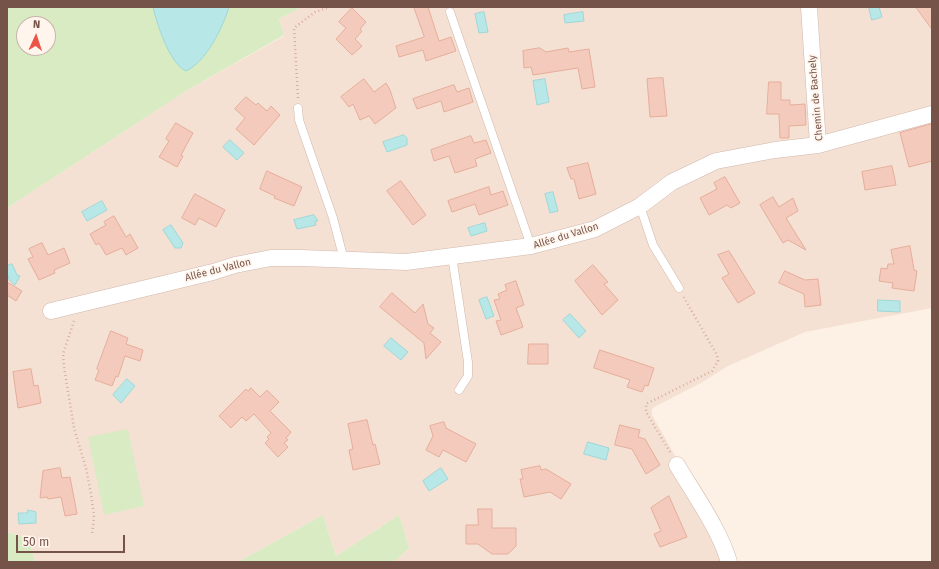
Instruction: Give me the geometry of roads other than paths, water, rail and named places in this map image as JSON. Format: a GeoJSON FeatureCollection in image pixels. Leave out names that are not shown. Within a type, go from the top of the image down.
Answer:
{"type":"FeatureCollection","features":[{"type":"Feature","properties":{"kind":"street","name":"Chemin de Bachely"},"geometry":{"type":"LineString","coordinates":[[809,7],[818,146],[932,114]]}},
{"type":"Feature","properties":{"kind":"street","name":"Allée du Vallon"},"geometry":{"type":"LineString","coordinates":[[51,311],[213,272],[235,265],[271,258],[406,262],[531,246],[595,228],[640,206],[672,182],[716,160],[775,150],[818,146]]}},
{"type":"Feature","properties":{"kind":"street"},"geometry":{"type":"LineString","coordinates":[[677,465],[702,506],[729,562]]}},
{"type":"Feature","properties":{"kind":"lane"},"geometry":{"type":"LineString","coordinates":[[450,12],[531,246]]}},
{"type":"Feature","properties":{"kind":"lane"},"geometry":{"type":"LineString","coordinates":[[298,108],[299,120],[333,218],[344,260]]}},
{"type":"Feature","properties":{"kind":"lane"},"geometry":{"type":"LineString","coordinates":[[640,206],[653,245],[679,288]]}},
{"type":"Feature","properties":{"kind":"lane"},"geometry":{"type":"LineString","coordinates":[[452,256],[468,362],[468,376],[459,390]]}},
{"type":"Feature","properties":{"kind":"water"},"geometry":{"type":"Polygon","coordinates":[[[153,7],[229,7],[223,24],[207,52],[200,60],[186,71],[180,67],[169,52],[157,23],[153,7]]]}},
{"type":"Feature","properties":{"kind":"water"},"geometry":{"type":"Polygon","coordinates":[[[869,7],[879,7],[882,17],[872,20],[869,7]]]}},
{"type":"Feature","properties":{"kind":"water"},"geometry":{"type":"Polygon","coordinates":[[[484,12],[488,32],[479,33],[475,14],[484,12]]]}},
{"type":"Feature","properties":{"kind":"water"},"geometry":{"type":"Polygon","coordinates":[[[583,12],[584,21],[565,23],[564,15],[583,12]]]}},
{"type":"Feature","properties":{"kind":"water"},"geometry":{"type":"Polygon","coordinates":[[[545,79],[549,102],[537,105],[533,81],[545,79]]]}},
{"type":"Feature","properties":{"kind":"water"},"geometry":{"type":"Polygon","coordinates":[[[404,135],[407,138],[407,145],[387,152],[383,142],[404,135]]]}},
{"type":"Feature","properties":{"kind":"water"},"geometry":{"type":"Polygon","coordinates":[[[230,140],[244,153],[237,160],[223,147],[230,140]]]}},
{"type":"Feature","properties":{"kind":"water"},"geometry":{"type":"Polygon","coordinates":[[[553,192],[558,211],[550,213],[545,194],[553,192]]]}},
{"type":"Feature","properties":{"kind":"water"},"geometry":{"type":"Polygon","coordinates":[[[102,201],[107,210],[87,221],[82,212],[102,201]]]}},
{"type":"Feature","properties":{"kind":"water"},"geometry":{"type":"Polygon","coordinates":[[[314,215],[318,221],[315,221],[316,225],[297,229],[294,220],[314,215]]]}},
{"type":"Feature","properties":{"kind":"water"},"geometry":{"type":"Polygon","coordinates":[[[485,223],[487,231],[471,236],[468,228],[485,223]]]}},
{"type":"Feature","properties":{"kind":"water"},"geometry":{"type":"Polygon","coordinates":[[[171,225],[183,243],[181,248],[175,248],[163,230],[171,225]]]}},
{"type":"Feature","properties":{"kind":"water"},"geometry":{"type":"Polygon","coordinates":[[[12,264],[17,275],[20,276],[15,285],[10,281],[7,275],[7,266],[12,264]]]}},
{"type":"Feature","properties":{"kind":"water"},"geometry":{"type":"Polygon","coordinates":[[[487,297],[494,316],[486,319],[479,300],[487,297]]]}},
{"type":"Feature","properties":{"kind":"water"},"geometry":{"type":"Polygon","coordinates":[[[878,300],[900,301],[900,312],[878,311],[878,300]]]}},
{"type":"Feature","properties":{"kind":"water"},"geometry":{"type":"Polygon","coordinates":[[[570,314],[586,331],[579,338],[563,320],[570,314]]]}},
{"type":"Feature","properties":{"kind":"water"},"geometry":{"type":"Polygon","coordinates":[[[391,338],[408,352],[401,360],[384,346],[391,338]]]}},
{"type":"Feature","properties":{"kind":"water"},"geometry":{"type":"Polygon","coordinates":[[[127,379],[135,386],[121,403],[113,395],[127,379]]]}},
{"type":"Feature","properties":{"kind":"water"},"geometry":{"type":"Polygon","coordinates":[[[588,442],[609,448],[606,460],[584,454],[588,442]]]}},
{"type":"Feature","properties":{"kind":"water"},"geometry":{"type":"Polygon","coordinates":[[[441,468],[448,479],[429,491],[423,481],[441,468]]]}},
{"type":"Feature","properties":{"kind":"water"},"geometry":{"type":"Polygon","coordinates":[[[28,510],[36,512],[36,523],[19,524],[18,513],[27,513],[28,510]]]}}]}
